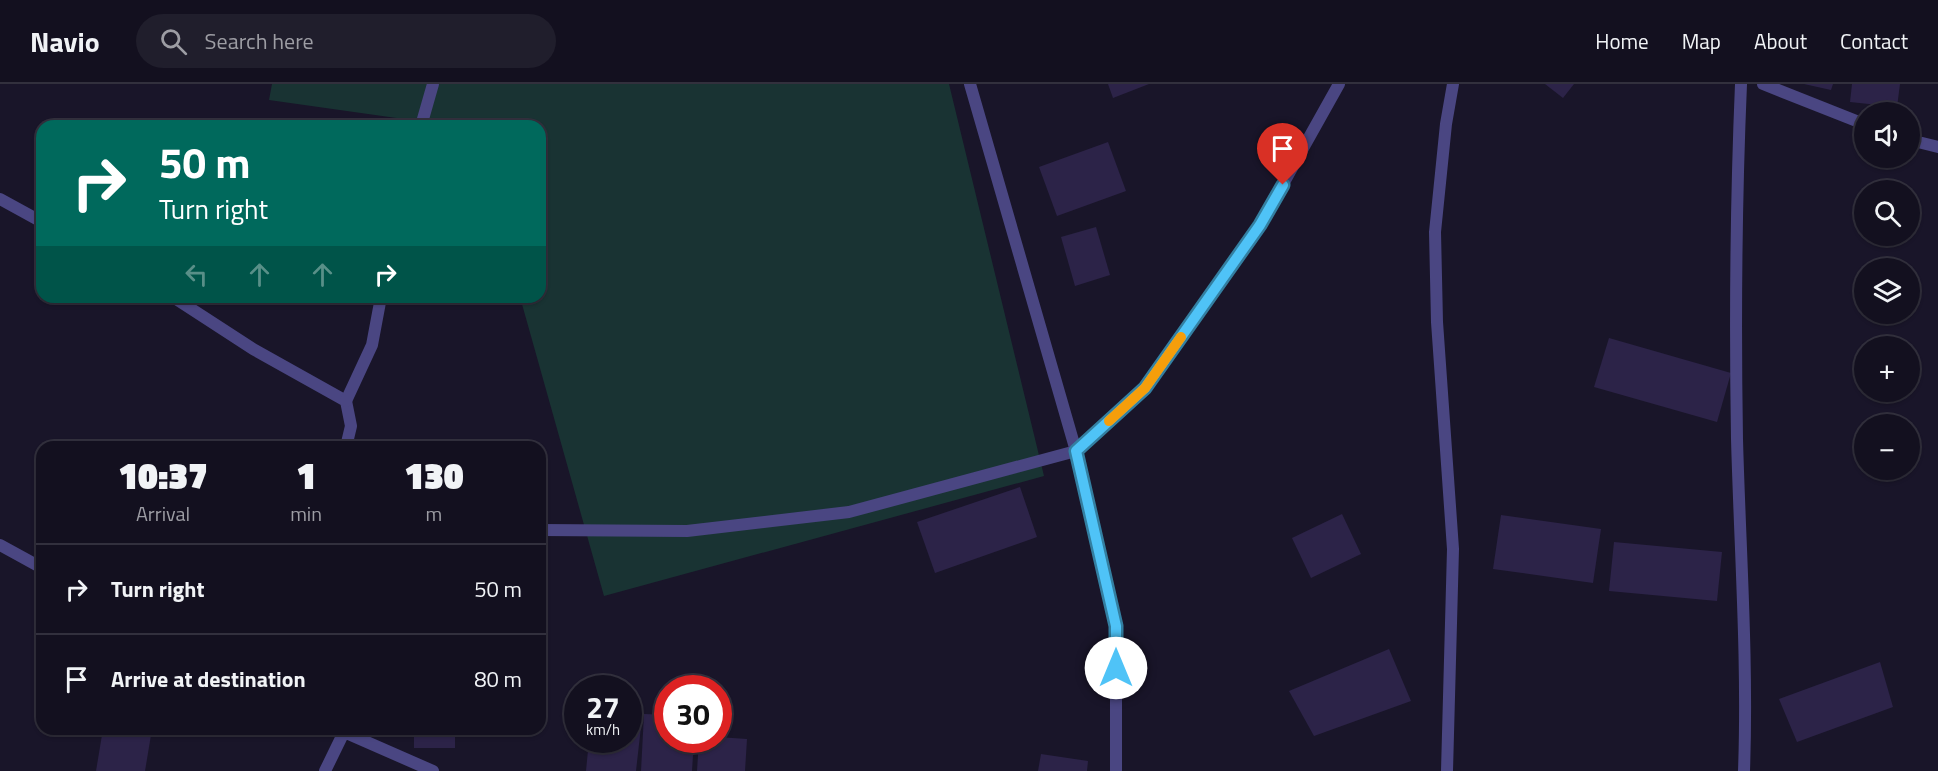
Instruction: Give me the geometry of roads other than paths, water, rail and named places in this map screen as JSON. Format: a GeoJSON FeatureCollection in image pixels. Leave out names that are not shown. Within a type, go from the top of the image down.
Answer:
{"type":"FeatureCollection","features":[{"type":"Feature","properties":{"kind":"street"},"geometry":{"type":"LineString","coordinates":[[423,120],[433,84]]}},
{"type":"Feature","properties":{"kind":"street"},"geometry":{"type":"LineString","coordinates":[[970,84],[1076,451],[1116,626],[1116,771]]}},
{"type":"Feature","properties":{"kind":"street"},"geometry":{"type":"LineString","coordinates":[[546,530],[687,531],[849,512],[1076,451],[1145,388],[1260,225],[1340,84]]}},
{"type":"Feature","properties":{"kind":"street"},"geometry":{"type":"LineString","coordinates":[[1447,771],[1453,549],[1437,322],[1435,232],[1446,124],[1453,84]]}},
{"type":"Feature","properties":{"kind":"street"},"geometry":{"type":"LineString","coordinates":[[1742,84],[1736,201],[1737,439],[1746,701],[1744,771]]}},
{"type":"Feature","properties":{"kind":"street"},"geometry":{"type":"LineString","coordinates":[[1762,84],[1854,120]]}},
{"type":"Feature","properties":{"kind":"street"},"geometry":{"type":"LineString","coordinates":[[1920,142],[1938,147]]}},
{"type":"Feature","properties":{"kind":"street"},"geometry":{"type":"LineString","coordinates":[[0,199],[36,219]]}},
{"type":"Feature","properties":{"kind":"street"},"geometry":{"type":"LineString","coordinates":[[182,303],[253,348],[345,401]]}},
{"type":"Feature","properties":{"kind":"street"},"geometry":{"type":"LineString","coordinates":[[347,441],[351,426],[345,401],[372,345],[380,303]]}},
{"type":"Feature","properties":{"kind":"street"},"geometry":{"type":"LineString","coordinates":[[0,545],[36,565]]}},
{"type":"Feature","properties":{"kind":"street"},"geometry":{"type":"LineString","coordinates":[[325,771],[339,735]]}},
{"type":"Feature","properties":{"kind":"street"},"geometry":{"type":"LineString","coordinates":[[350,735],[433,771]]}}]}
